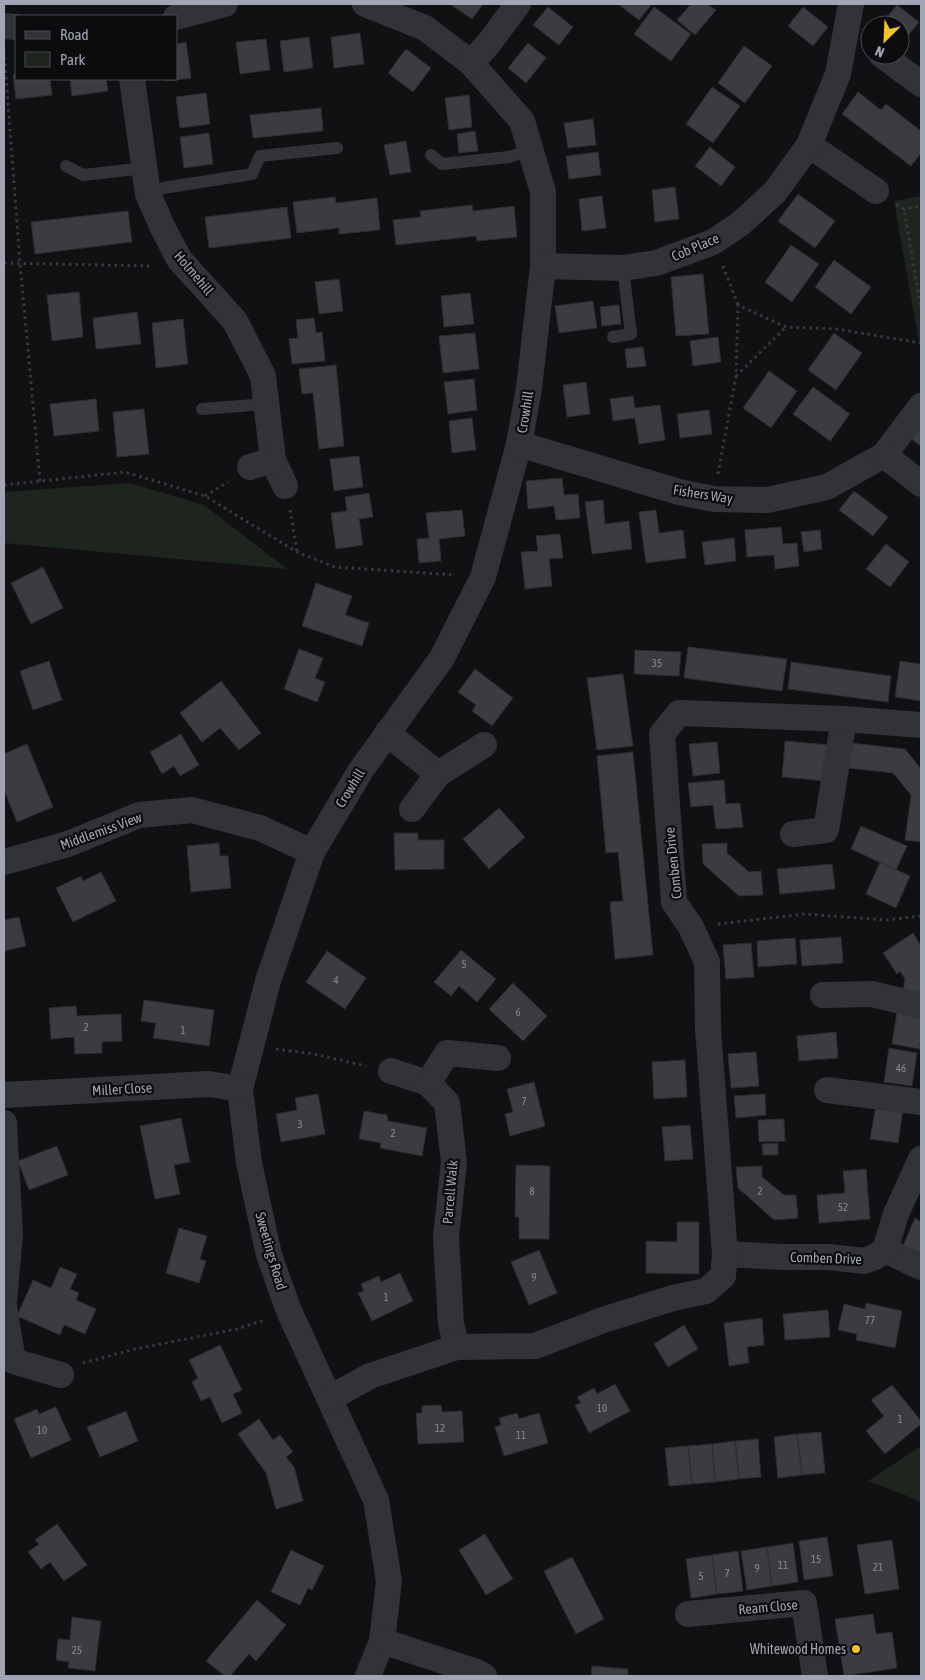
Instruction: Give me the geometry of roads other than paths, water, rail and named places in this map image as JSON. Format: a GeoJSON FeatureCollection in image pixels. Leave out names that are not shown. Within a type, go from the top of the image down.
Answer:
{"type":"FeatureCollection","features":[{"type":"Feature","properties":{"kind":"street"},"geometry":{"type":"LineString","coordinates":[[178,16],[225,4]]}},
{"type":"Feature","properties":{"kind":"street","name":"Crowhill"},"geometry":{"type":"LineString","coordinates":[[312,852],[361,770],[442,658],[483,578],[520,444],[529,388],[542,266],[543,192],[522,120],[471,63],[425,28],[365,4]]}},
{"type":"Feature","properties":{"kind":"street"},"geometry":{"type":"LineString","coordinates":[[471,63],[489,43],[518,4]]}},
{"type":"Feature","properties":{"kind":"street","name":"Cob Place"},"geometry":{"type":"LineString","coordinates":[[542,266],[623,268],[656,263],[713,242],[740,224],[775,192],[809,145],[838,74],[851,4]]}},
{"type":"Feature","properties":{"kind":"street"},"geometry":{"type":"LineString","coordinates":[[845,38],[860,40]]}},
{"type":"Feature","properties":{"kind":"street"},"geometry":{"type":"LineString","coordinates":[[895,65],[921,84]]}},
{"type":"Feature","properties":{"kind":"street","name":"Holmehill"},"geometry":{"type":"LineString","coordinates":[[132,80],[146,181],[162,226],[179,259],[235,321],[263,376],[266,404],[262,464],[285,486]]}},
{"type":"Feature","properties":{"kind":"street"},"geometry":{"type":"LineString","coordinates":[[809,145],[876,191]]}},
{"type":"Feature","properties":{"kind":"street","name":"Fishers Way"},"geometry":{"type":"LineString","coordinates":[[520,444],[679,492],[714,499],[767,500],[827,487],[884,455],[921,406]]}},
{"type":"Feature","properties":{"kind":"street"},"geometry":{"type":"LineString","coordinates":[[884,455],[921,484]]}},
{"type":"Feature","properties":{"kind":"street","name":"Comben Drive"},"geometry":{"type":"LineString","coordinates":[[457,1347],[535,1346],[603,1320],[673,1298],[706,1291],[723,1276],[725,1254],[708,1029],[707,962],[691,928],[674,902],[662,734],[679,713],[844,719],[921,725]]}},
{"type":"Feature","properties":{"kind":"street"},"geometry":{"type":"LineString","coordinates":[[793,834],[826,830],[844,719]]}},
{"type":"Feature","properties":{"kind":"street"},"geometry":{"type":"LineString","coordinates":[[387,733],[438,774]]}},
{"type":"Feature","properties":{"kind":"street"},"geometry":{"type":"LineString","coordinates":[[412,809],[438,774],[484,746]]}},
{"type":"Feature","properties":{"kind":"street","name":"Middlemiss View"},"geometry":{"type":"LineString","coordinates":[[4,862],[68,844],[139,815],[192,810],[260,828],[312,852]]}},
{"type":"Feature","properties":{"kind":"street","name":"Sweetings Road"},"geometry":{"type":"LineString","coordinates":[[312,852],[268,981],[240,1089],[249,1163],[269,1255],[288,1311],[376,1500],[389,1581],[382,1641],[368,1676]]}},
{"type":"Feature","properties":{"kind":"street"},"geometry":{"type":"LineString","coordinates":[[822,995],[872,994],[921,1006]]}},
{"type":"Feature","properties":{"kind":"street"},"geometry":{"type":"LineString","coordinates":[[428,1083],[447,1053],[498,1058]]}},
{"type":"Feature","properties":{"kind":"street","name":"Parcell Walk"},"geometry":{"type":"LineString","coordinates":[[391,1071],[428,1083],[447,1103],[454,1162],[446,1236],[451,1324],[457,1347]]}},
{"type":"Feature","properties":{"kind":"street","name":"Miller Close"},"geometry":{"type":"LineString","coordinates":[[4,1095],[209,1084],[240,1089]]}},
{"type":"Feature","properties":{"kind":"street"},"geometry":{"type":"LineString","coordinates":[[826,1090],[921,1102]]}},
{"type":"Feature","properties":{"kind":"street"},"geometry":{"type":"LineString","coordinates":[[4,1123],[10,1234],[4,1302]]}},
{"type":"Feature","properties":{"kind":"street"},"geometry":{"type":"LineString","coordinates":[[921,1159],[896,1214],[885,1250],[921,1267]]}},
{"type":"Feature","properties":{"kind":"street","name":"Comben Drive"},"geometry":{"type":"LineString","coordinates":[[725,1254],[829,1257],[864,1261],[875,1258],[885,1250]]}},
{"type":"Feature","properties":{"kind":"street"},"geometry":{"type":"LineString","coordinates":[[4,1306],[9,1368],[61,1375]]}},
{"type":"Feature","properties":{"kind":"street"},"geometry":{"type":"LineString","coordinates":[[330,1398],[370,1376],[457,1347]]}},
{"type":"Feature","properties":{"kind":"street","name":"Ream Close"},"geometry":{"type":"LineString","coordinates":[[688,1614],[804,1603],[815,1676]]}},
{"type":"Feature","properties":{"kind":"street"},"geometry":{"type":"LineString","coordinates":[[382,1641],[477,1672],[484,1676]]}},
{"type":"Feature","properties":{"kind":"lane"},"geometry":{"type":"LineString","coordinates":[[66,166],[83,175],[146,181],[163,188],[252,174],[260,156],[336,148]]}},
{"type":"Feature","properties":{"kind":"lane"},"geometry":{"type":"LineString","coordinates":[[431,155],[442,164],[509,157],[531,150]]}},
{"type":"Feature","properties":{"kind":"lane"},"geometry":{"type":"LineString","coordinates":[[613,337],[631,334],[623,268]]}},
{"type":"Feature","properties":{"kind":"lane"},"geometry":{"type":"LineString","coordinates":[[202,409],[266,404]]}},
{"type":"Feature","properties":{"kind":"place","name":"Whitewood Homes"},"geometry":{"type":"Point","coordinates":[856,1649]}}]}
